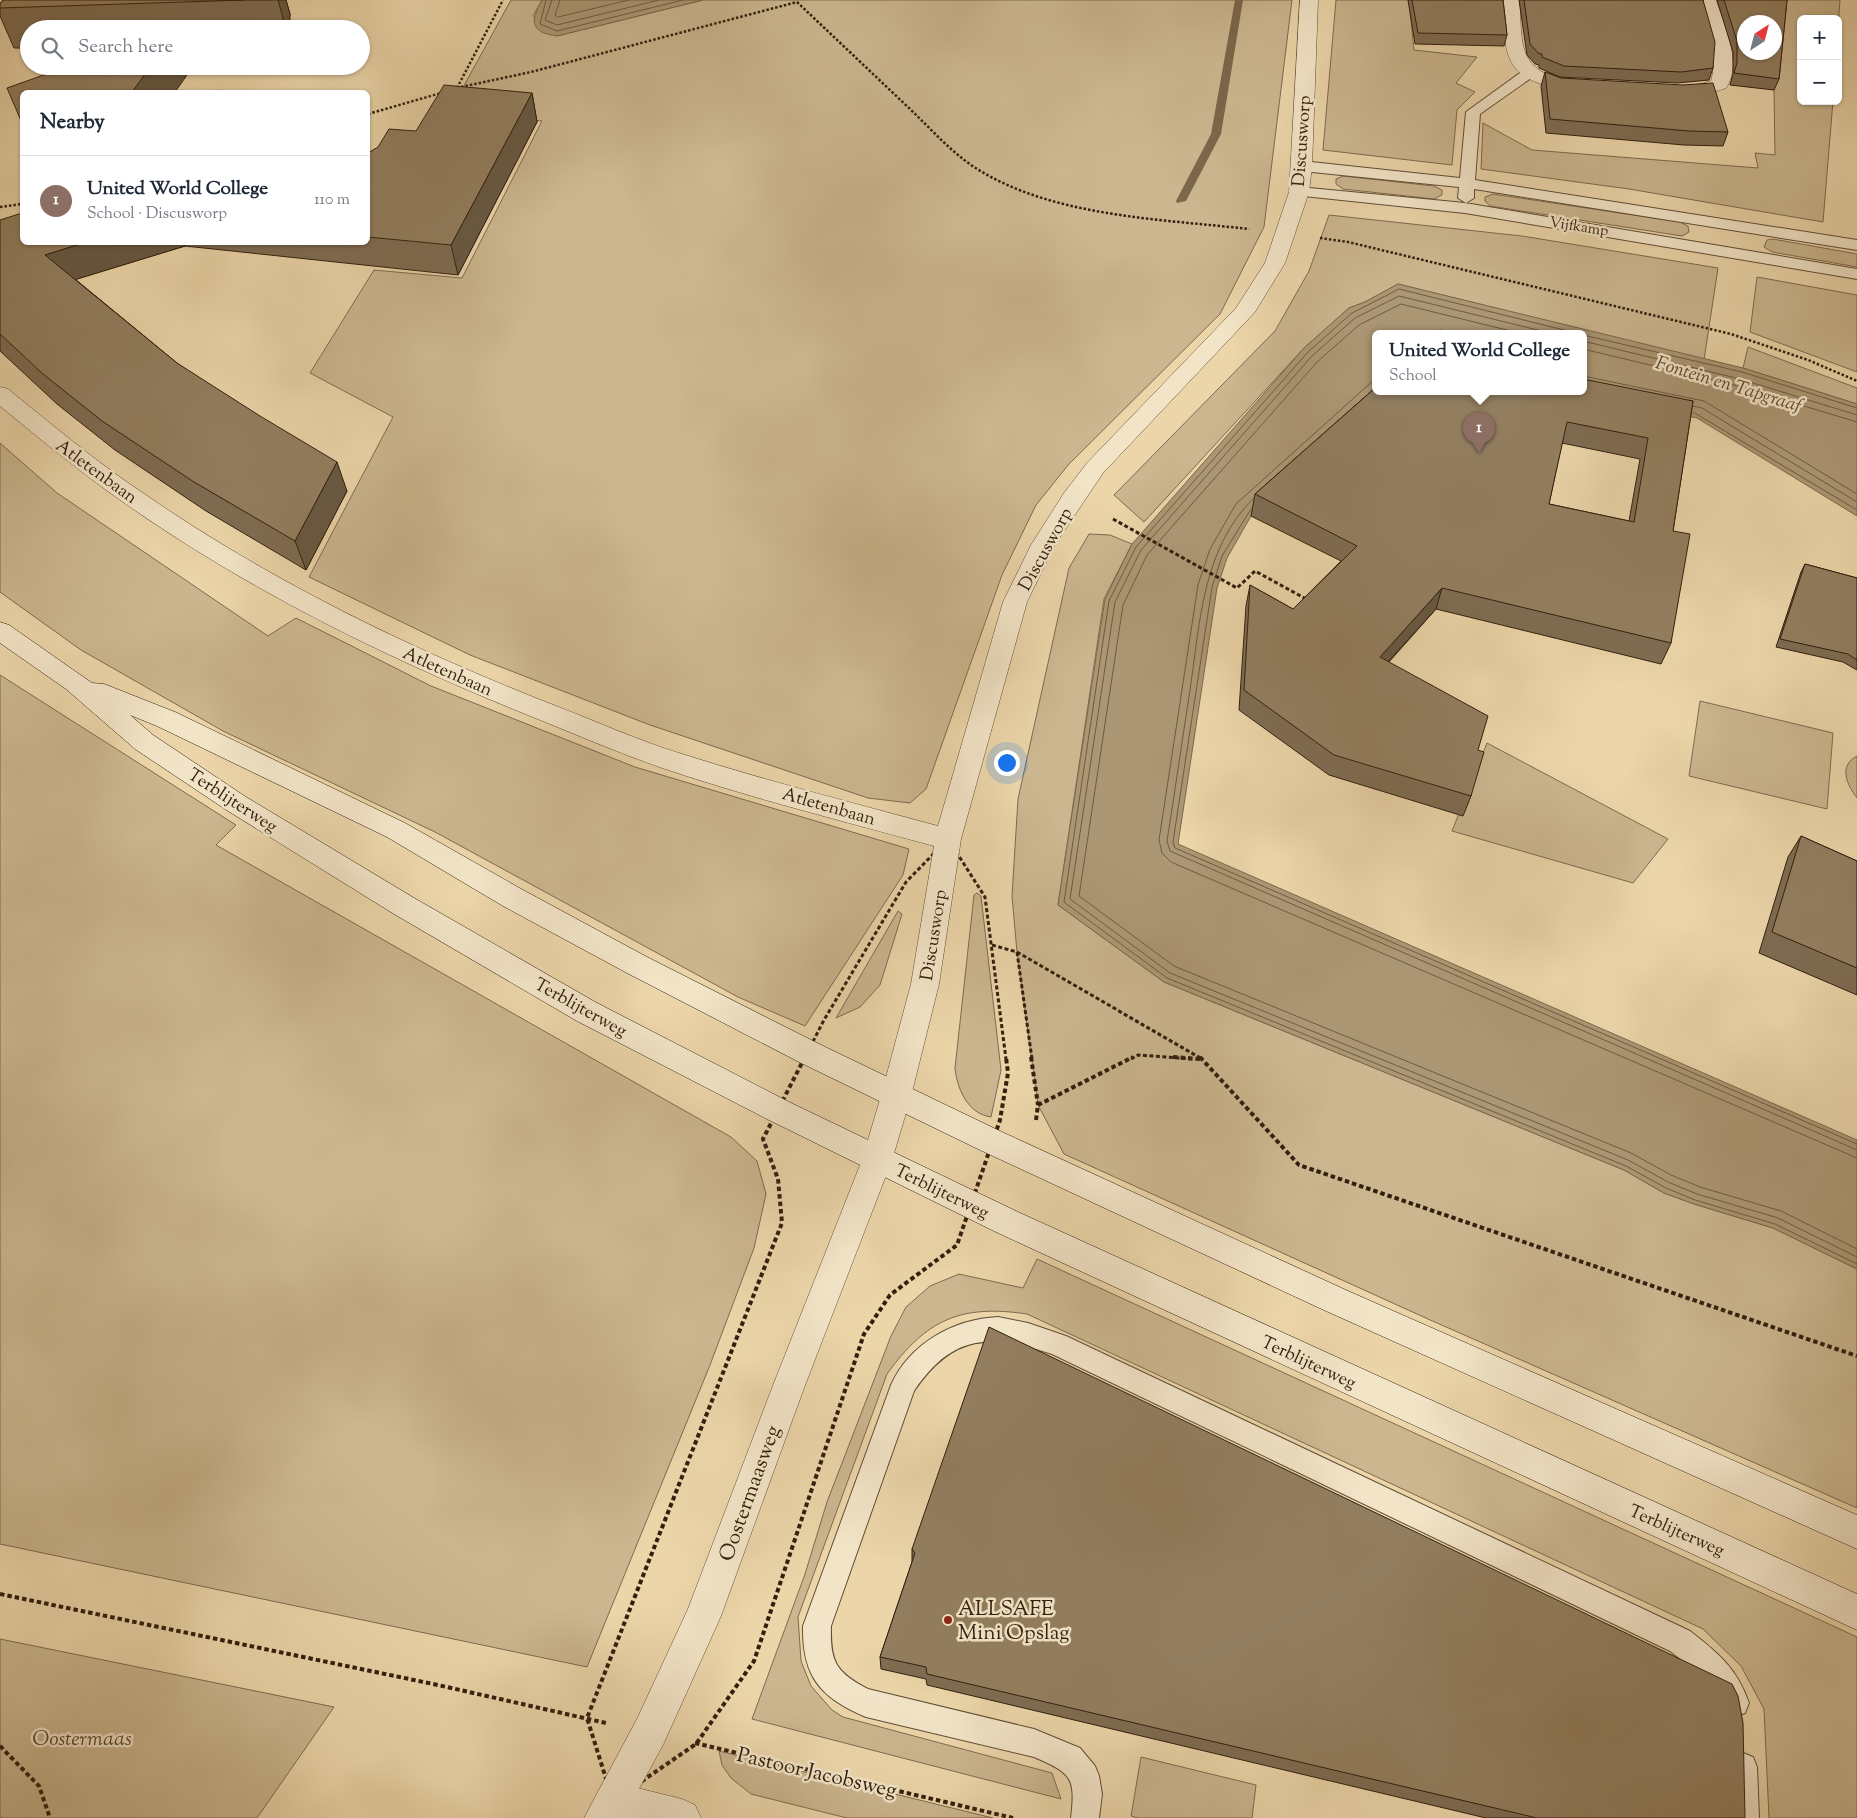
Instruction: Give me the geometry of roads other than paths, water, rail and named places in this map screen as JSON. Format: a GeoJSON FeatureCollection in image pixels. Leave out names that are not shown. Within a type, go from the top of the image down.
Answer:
{"type":"FeatureCollection","features":[{"type":"Feature","properties":{"kind":"street","name":"Discusworp"},"geometry":{"type":"LineString","coordinates":[[877,1160],[925,984],[948,839],[1016,602],[1043,545],[1072,499],[1095,468],[1244,312],[1275,263],[1298,192],[1302,166],[1309,0]]}},
{"type":"Feature","properties":{"kind":"street"},"geometry":{"type":"LineString","coordinates":[[1510,0],[1516,57],[1530,73],[1557,84],[1594,86]]}},
{"type":"Feature","properties":{"kind":"street"},"geometry":{"type":"LineString","coordinates":[[1659,90],[1704,90],[1719,84],[1724,71],[1723,62],[1707,0]]}},
{"type":"Feature","properties":{"kind":"street","name":"Atletenbaan"},"geometry":{"type":"LineString","coordinates":[[0,394],[41,430],[136,501],[303,601],[443,671],[523,704],[671,760],[948,839]]}},
{"type":"Feature","properties":{"kind":"street","name":"Terblijterweg"},"geometry":{"type":"LineString","coordinates":[[0,631],[74,682],[144,742],[237,804],[404,906],[587,1012],[877,1160],[1362,1387],[1857,1612]]}},
{"type":"Feature","properties":{"kind":"street","name":"Terblijterweg"},"geometry":{"type":"LineString","coordinates":[[74,682],[166,719],[396,830],[513,898],[637,965],[809,1053],[1057,1173],[1337,1301],[1857,1532]]}},
{"type":"Feature","properties":{"kind":"street","name":"Oostermaasweg"},"geometry":{"type":"LineString","coordinates":[[608,1809],[650,1732],[703,1616],[788,1388],[877,1160]]}},
{"type":"Feature","properties":{"kind":"street"},"geometry":{"type":"LineString","coordinates":[[608,1809],[682,1818]]}},
{"type":"Feature","properties":{"kind":"lane"},"geometry":{"type":"LineString","coordinates":[[1465,208],[1473,112],[1530,73]]}},
{"type":"Feature","properties":{"kind":"lane","name":"Vijfkamp"},"geometry":{"type":"LineString","coordinates":[[1302,166],[1467,183],[1857,245]]}},
{"type":"Feature","properties":{"kind":"lane","name":"Vijfkamp"},"geometry":{"type":"LineString","coordinates":[[1298,192],[1465,208],[1857,274]]}},
{"type":"Feature","properties":{"kind":"lane"},"geometry":{"type":"LineString","coordinates":[[1745,254],[1746,227]]}},
{"type":"Feature","properties":{"kind":"lane"},"geometry":{"type":"LineString","coordinates":[[1085,1818],[1088,1794],[1085,1776],[1070,1758],[1034,1743],[866,1703],[844,1694],[831,1680],[817,1653],[817,1626],[904,1385],[915,1367],[938,1346],[968,1333],[997,1329],[1024,1334],[1057,1344],[1680,1641],[1712,1666],[1733,1694],[1740,1732],[1745,1818]]}},
{"type":"Feature","properties":{"kind":"water"},"geometry":{"type":"Polygon","coordinates":[[[542,0],[703,0],[557,36],[542,32],[535,25],[535,14],[542,0]]]}},
{"type":"Feature","properties":{"kind":"water"},"geometry":{"type":"Polygon","coordinates":[[[1398,284],[1587,330],[1372,330],[1372,395],[1251,516],[1227,558],[1217,588],[1178,844],[1857,1140],[1857,1269],[1773,1228],[1664,1193],[1624,1170],[1164,982],[1058,905],[1105,599],[1132,544],[1304,348],[1349,308],[1365,302],[1398,284]]]}},
{"type":"Feature","properties":{"kind":"water"},"geometry":{"type":"Polygon","coordinates":[[[1587,330],[1743,368],[1857,404],[1857,516],[1697,418],[1581,395],[1587,395],[1587,330]]]}},
{"type":"Feature","properties":{"kind":"waterway","name":"Fontein en Tapgraaf"},"geometry":{"type":"LineString","coordinates":[[1181,201],[1216,134],[1239,0]]}},
{"type":"Feature","properties":{"kind":"place","name":"United World College"},"geometry":{"type":"Point","coordinates":[1479,453]}},
{"type":"Feature","properties":{"kind":"place","name":"ALLSAFE Mini Opslag"},"geometry":{"type":"Point","coordinates":[948,1620]}},
{"type":"Feature","properties":{"kind":"park label","name":"Oostermaas"},"geometry":{"type":"Point","coordinates":[82,1738]}}]}
